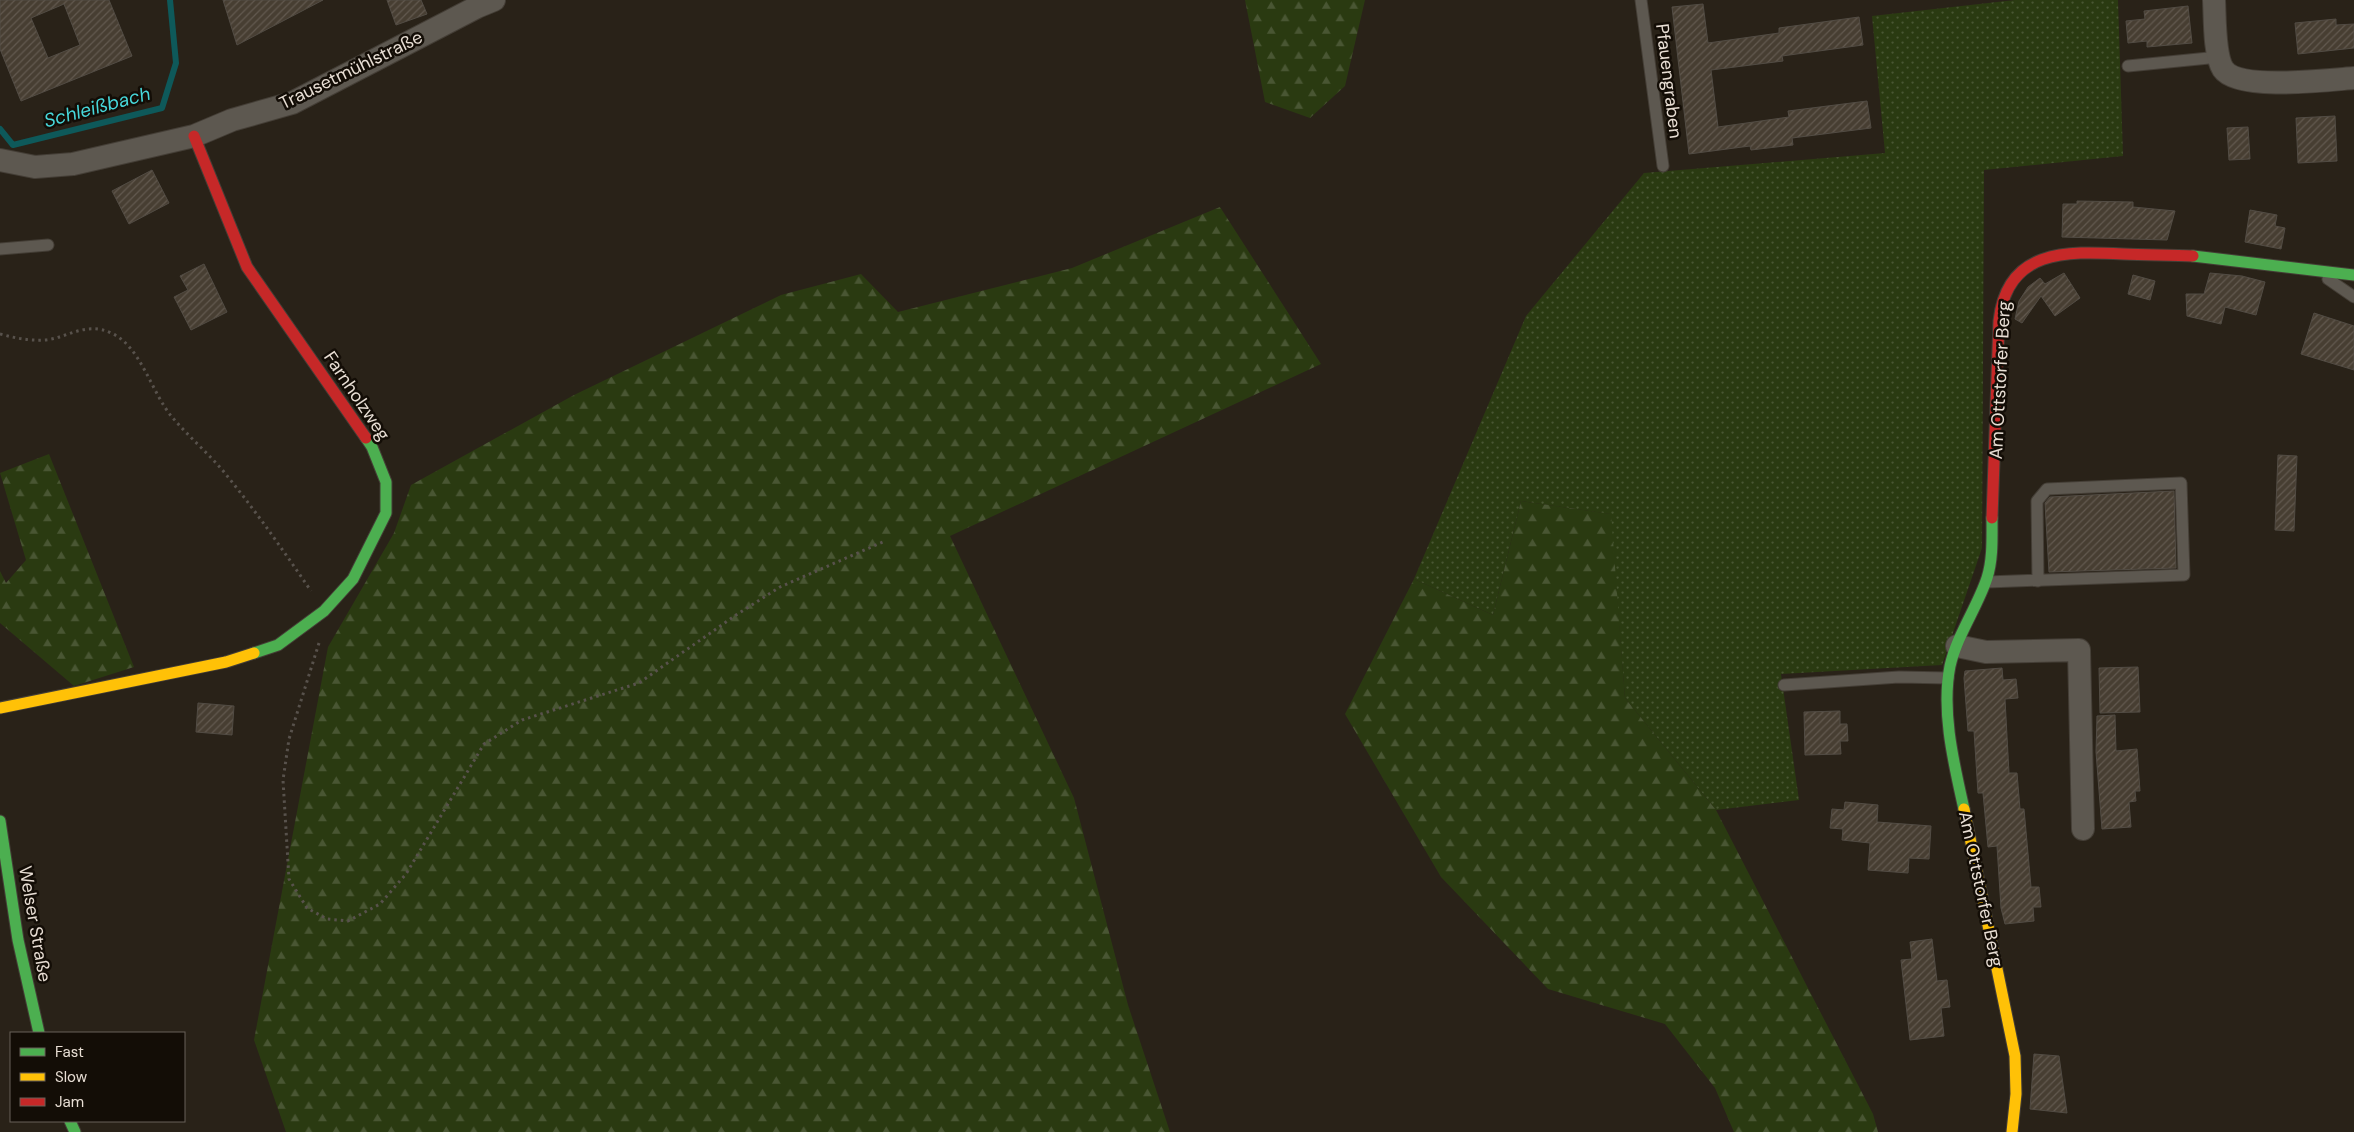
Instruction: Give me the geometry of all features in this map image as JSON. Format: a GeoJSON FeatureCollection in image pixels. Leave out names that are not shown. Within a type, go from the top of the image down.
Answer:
{"type":"FeatureCollection","features":[{"type":"Feature","properties":{"kind":"street","name":"Trausetmühlstraße"},"geometry":{"type":"LineString","coordinates":[[0,160],[35,167],[73,164],[194,136],[232,120],[292,103],[477,6],[494,0]]}},
{"type":"Feature","properties":{"kind":"street"},"geometry":{"type":"LineString","coordinates":[[2214,0],[2219,57],[2222,68],[2229,76],[2254,82],[2354,78]]}},
{"type":"Feature","properties":{"kind":"street","name":"Farnholzweg"},"geometry":{"type":"LineString","coordinates":[[0,708],[226,662],[278,645],[324,611],[354,580],[386,513],[386,482],[372,447],[247,267],[194,136]]}},
{"type":"Feature","properties":{"kind":"street","name":"Am Ottstorfer Berg"},"geometry":{"type":"LineString","coordinates":[[2012,1132],[2016,1094],[2015,1056],[1954,762],[1948,698],[1948,678],[1957,646],[1987,582],[1993,537],[1996,398],[2001,304],[2012,279],[2021,271],[2046,258],[2082,253],[2222,258],[2324,273],[2354,275]]}},
{"type":"Feature","properties":{"kind":"street"},"geometry":{"type":"LineString","coordinates":[[1957,646],[1986,652],[2080,650],[2083,829]]}},
{"type":"Feature","properties":{"kind":"street","name":"Welser Straße"},"geometry":{"type":"LineString","coordinates":[[0,821],[18,940],[39,1032]]}},
{"type":"Feature","properties":{"kind":"lane","name":"Pfauengraben"},"geometry":{"type":"LineString","coordinates":[[1641,0],[1662,166]]}},
{"type":"Feature","properties":{"kind":"lane"},"geometry":{"type":"LineString","coordinates":[[2128,66],[2219,57]]}},
{"type":"Feature","properties":{"kind":"lane"},"geometry":{"type":"LineString","coordinates":[[0,249],[48,245]]}},
{"type":"Feature","properties":{"kind":"lane"},"geometry":{"type":"LineString","coordinates":[[2324,273],[2333,283],[2354,297]]}},
{"type":"Feature","properties":{"kind":"lane"},"geometry":{"type":"LineString","coordinates":[[1987,582],[2038,581],[2184,575],[2181,484],[2047,489],[2037,501],[2038,581]]}},
{"type":"Feature","properties":{"kind":"lane"},"geometry":{"type":"LineString","coordinates":[[1784,685],[1898,677],[1948,678]]}},
{"type":"Feature","properties":{"kind":"path"},"geometry":{"type":"LineString","coordinates":[[0,334],[25,341],[47,340],[68,332],[91,329],[110,332],[126,342],[171,416],[223,472],[275,538],[324,611],[318,650],[290,739],[283,780],[289,880],[307,908],[327,919],[348,921],[380,904],[406,874],[484,744],[522,720],[639,684],[736,614],[780,586],[885,541]]}},
{"type":"Feature","properties":{"kind":"green space"},"geometry":{"type":"Polygon","coordinates":[[[1245,0],[1365,0],[1345,86],[1310,118],[1265,102],[1245,0]]]}},
{"type":"Feature","properties":{"kind":"green space"},"geometry":{"type":"Polygon","coordinates":[[[2015,0],[2118,0],[2123,156],[1984,170],[1982,548],[1942,665],[1781,674],[1799,800],[1716,810],[1625,698],[1610,514],[1521,501],[1493,615],[1414,579],[1526,316],[1644,173],[1885,153],[1872,16],[2015,0]]]}},
{"type":"Feature","properties":{"kind":"green space"},"geometry":{"type":"Polygon","coordinates":[[[1220,207],[1321,364],[950,536],[1074,798],[1128,1005],[1170,1132],[286,1132],[254,1040],[328,647],[394,533],[411,485],[574,395],[781,295],[861,274],[898,312],[1072,268],[1220,207]]]}},
{"type":"Feature","properties":{"kind":"green space"},"geometry":{"type":"Polygon","coordinates":[[[49,454],[134,667],[74,686],[0,623],[0,571],[6,583],[26,560],[0,473],[49,454]]]}},
{"type":"Feature","properties":{"kind":"green space"},"geometry":{"type":"Polygon","coordinates":[[[1521,501],[1611,514],[1625,698],[1716,810],[1873,1114],[1878,1132],[1734,1132],[1715,1088],[1665,1024],[1548,989],[1441,877],[1345,714],[1414,579],[1493,615],[1521,501]]]}},
{"type":"Feature","properties":{"kind":"building"},"geometry":{"type":"Polygon","coordinates":[[[0,0],[109,0],[132,56],[21,101],[0,49],[0,0]],[[64,4],[31,18],[48,58],[80,45],[64,4]]]}},
{"type":"Feature","properties":{"kind":"building"},"geometry":{"type":"Polygon","coordinates":[[[223,0],[323,0],[237,45],[223,0]]]}},
{"type":"Feature","properties":{"kind":"building"},"geometry":{"type":"Polygon","coordinates":[[[387,0],[421,0],[427,14],[396,25],[387,0]]]}},
{"type":"Feature","properties":{"kind":"building"},"geometry":{"type":"Polygon","coordinates":[[[1703,4],[1708,43],[1779,33],[1779,28],[1859,17],[1863,45],[1782,56],[1783,61],[1711,70],[1718,127],[1789,117],[1788,111],[1867,101],[1871,128],[1792,138],[1793,145],[1751,150],[1750,146],[1689,154],[1672,7],[1703,4]]]}},
{"type":"Feature","properties":{"kind":"building"},"geometry":{"type":"Polygon","coordinates":[[[2188,6],[2192,43],[2147,47],[2147,41],[2128,43],[2126,21],[2145,19],[2144,11],[2188,6]]]}},
{"type":"Feature","properties":{"kind":"building"},"geometry":{"type":"Polygon","coordinates":[[[2336,19],[2336,25],[2354,24],[2354,48],[2298,54],[2295,23],[2336,19]]]}},
{"type":"Feature","properties":{"kind":"building"},"geometry":{"type":"Polygon","coordinates":[[[2335,116],[2337,161],[2298,163],[2296,118],[2335,116]]]}},
{"type":"Feature","properties":{"kind":"building"},"geometry":{"type":"Polygon","coordinates":[[[2248,127],[2250,159],[2229,160],[2227,128],[2248,127]]]}},
{"type":"Feature","properties":{"kind":"building"},"geometry":{"type":"Polygon","coordinates":[[[152,170],[169,203],[129,224],[112,191],[152,170]]]}},
{"type":"Feature","properties":{"kind":"building"},"geometry":{"type":"Polygon","coordinates":[[[2077,201],[2133,202],[2133,207],[2175,211],[2167,240],[2062,237],[2063,204],[2077,204],[2077,201]]]}},
{"type":"Feature","properties":{"kind":"building"},"geometry":{"type":"Polygon","coordinates":[[[2250,210],[2277,215],[2275,226],[2285,228],[2281,249],[2245,242],[2250,210]]]}},
{"type":"Feature","properties":{"kind":"building"},"geometry":{"type":"Polygon","coordinates":[[[204,264],[227,312],[191,330],[174,297],[188,290],[180,276],[204,264]]]}},
{"type":"Feature","properties":{"kind":"building"},"geometry":{"type":"Polygon","coordinates":[[[2064,273],[2080,298],[2055,316],[2041,296],[2022,323],[2015,319],[2019,301],[2028,287],[2040,278],[2045,284],[2064,273]]]}},
{"type":"Feature","properties":{"kind":"building"},"geometry":{"type":"Polygon","coordinates":[[[2210,273],[2242,276],[2265,282],[2256,315],[2225,307],[2221,324],[2187,316],[2186,294],[2204,294],[2210,273]]]}},
{"type":"Feature","properties":{"kind":"building"},"geometry":{"type":"Polygon","coordinates":[[[2133,275],[2155,281],[2150,300],[2128,294],[2133,275]]]}},
{"type":"Feature","properties":{"kind":"building"},"geometry":{"type":"Polygon","coordinates":[[[2314,313],[2354,326],[2354,370],[2301,354],[2314,313]]]}},
{"type":"Feature","properties":{"kind":"building"},"geometry":{"type":"Polygon","coordinates":[[[2278,455],[2297,456],[2294,531],[2275,530],[2278,455]]]}},
{"type":"Feature","properties":{"kind":"building"},"geometry":{"type":"Polygon","coordinates":[[[2174,491],[2176,568],[2049,572],[2045,503],[2050,497],[2174,491]]]}},
{"type":"Feature","properties":{"kind":"building"},"geometry":{"type":"Polygon","coordinates":[[[2138,667],[2140,712],[2100,713],[2099,668],[2138,667]]]}},
{"type":"Feature","properties":{"kind":"building"},"geometry":{"type":"Polygon","coordinates":[[[2002,668],[2003,680],[2016,679],[2018,698],[2005,699],[2009,773],[2017,773],[2020,809],[2024,809],[2031,887],[2039,887],[2041,907],[2033,907],[2034,921],[2005,924],[2001,908],[1997,846],[1988,847],[1983,793],[1978,793],[1974,731],[1968,731],[1964,678],[1965,671],[2002,668]]]}},
{"type":"Feature","properties":{"kind":"building"},"geometry":{"type":"Polygon","coordinates":[[[198,703],[234,706],[232,735],[196,732],[198,703]]]}},
{"type":"Feature","properties":{"kind":"building"},"geometry":{"type":"Polygon","coordinates":[[[1840,711],[1840,724],[1847,724],[1848,741],[1840,741],[1841,754],[1805,755],[1804,712],[1840,711]]]}},
{"type":"Feature","properties":{"kind":"building"},"geometry":{"type":"Polygon","coordinates":[[[2115,715],[2116,751],[2137,749],[2140,791],[2135,791],[2136,801],[2129,802],[2131,827],[2102,829],[2096,752],[2097,716],[2115,715]]]}},
{"type":"Feature","properties":{"kind":"building"},"geometry":{"type":"Polygon","coordinates":[[[1845,802],[1878,805],[1877,822],[1931,826],[1929,859],[1909,858],[1908,873],[1868,870],[1870,843],[1842,840],[1843,829],[1830,828],[1832,809],[1844,810],[1845,802]]]}},
{"type":"Feature","properties":{"kind":"building"},"geometry":{"type":"Polygon","coordinates":[[[1932,939],[1937,981],[1947,980],[1950,1007],[1941,1008],[1944,1036],[1910,1040],[1901,960],[1912,959],[1910,942],[1932,939]]]}},
{"type":"Feature","properties":{"kind":"building"},"geometry":{"type":"Polygon","coordinates":[[[2034,1054],[2059,1056],[2067,1113],[2030,1109],[2034,1054]]]}},
{"type":"Feature","properties":{"kind":"waterway","name":"Schleißbach"},"geometry":{"type":"LineString","coordinates":[[0,129],[13,145],[162,108],[176,63],[170,0]]}},
{"type":"Feature","properties":{"kind":"traffic: fast"},"geometry":{"type":"LineString","coordinates":[[2193,256],[2354,275]]}},
{"type":"Feature","properties":{"kind":"traffic: fast"},"geometry":{"type":"LineString","coordinates":[[254,653],[278,645],[324,611],[353,579],[386,513],[386,482],[372,447],[366,438]]}},
{"type":"Feature","properties":{"kind":"traffic: fast"},"geometry":{"type":"LineString","coordinates":[[1964,809],[1950,738],[1947,701],[1948,684],[1953,655],[1983,589],[1989,571],[1992,548],[1992,518]]}},
{"type":"Feature","properties":{"kind":"traffic: fast"},"geometry":{"type":"LineString","coordinates":[[0,821],[18,940],[39,1032]]}},
{"type":"Feature","properties":{"kind":"traffic: fast"},"geometry":{"type":"LineString","coordinates":[[70,1122],[75,1132]]}},
{"type":"Feature","properties":{"kind":"traffic: slow"},"geometry":{"type":"LineString","coordinates":[[0,708],[226,662],[254,653]]}},
{"type":"Feature","properties":{"kind":"traffic: slow"},"geometry":{"type":"LineString","coordinates":[[1964,809],[2015,1056],[2016,1094],[2012,1132]]}},
{"type":"Feature","properties":{"kind":"traffic: jam"},"geometry":{"type":"LineString","coordinates":[[194,136],[247,267],[366,438]]}},
{"type":"Feature","properties":{"kind":"traffic: jam"},"geometry":{"type":"LineString","coordinates":[[1992,518],[1999,321],[2004,297],[2014,280],[2027,267],[2043,259],[2061,255],[2102,253],[2193,256]]}}]}
